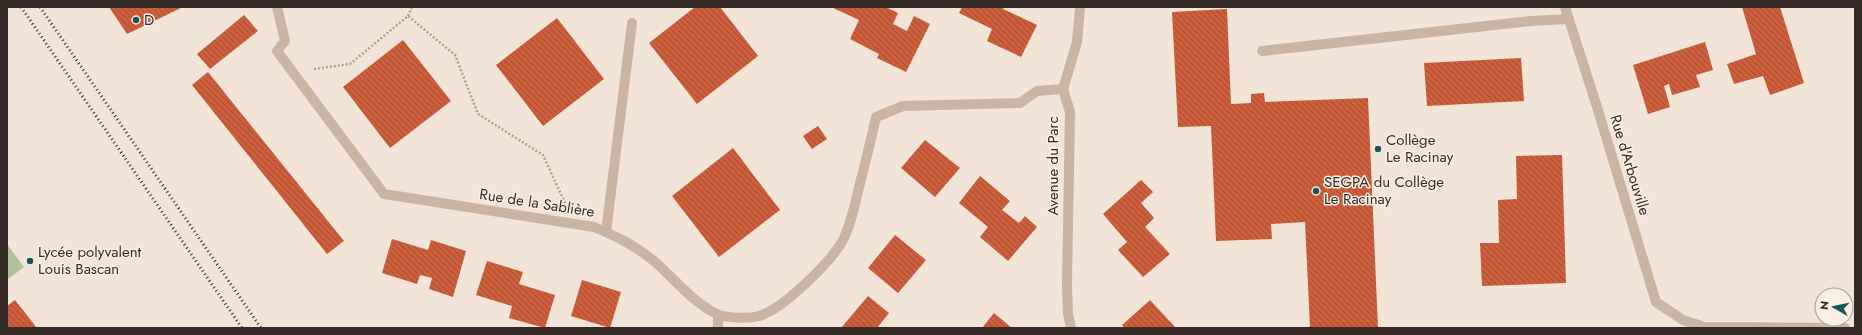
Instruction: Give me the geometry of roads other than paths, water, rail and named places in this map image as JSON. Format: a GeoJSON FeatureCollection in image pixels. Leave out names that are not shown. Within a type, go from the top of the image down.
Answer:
{"type":"FeatureCollection","features":[{"type":"Feature","properties":{"kind":"street","name":"Rue de la Sablière"},"geometry":{"type":"LineString","coordinates":[[277,7],[285,41],[277,51],[384,194],[594,227],[631,244],[655,262],[695,300],[718,315],[741,318],[759,316],[773,310],[798,291],[823,266],[843,240],[848,226],[876,117],[903,106],[1020,103],[1037,91],[1063,89]]}},
{"type":"Feature","properties":{"kind":"street"},"geometry":{"type":"LineString","coordinates":[[1063,89],[1077,42],[1080,7]]}},
{"type":"Feature","properties":{"kind":"street","name":"Rue d'Arbouville"},"geometry":{"type":"LineString","coordinates":[[1565,7],[1656,302],[1683,324],[1704,327],[1846,328]]}},
{"type":"Feature","properties":{"kind":"street"},"geometry":{"type":"LineString","coordinates":[[1262,51],[1531,21],[1569,19]]}},
{"type":"Feature","properties":{"kind":"street"},"geometry":{"type":"LineString","coordinates":[[606,232],[632,24]]}},
{"type":"Feature","properties":{"kind":"street","name":"Avenue du Parc"},"geometry":{"type":"LineString","coordinates":[[1063,89],[1070,112],[1067,283],[1068,314],[1071,328]]}},
{"type":"Feature","properties":{"kind":"street"},"geometry":{"type":"LineString","coordinates":[[718,315],[718,328]]}},
{"type":"Feature","properties":{"kind":"railway"},"geometry":{"type":"LineString","coordinates":[[21,7],[242,328]]}},
{"type":"Feature","properties":{"kind":"railway"},"geometry":{"type":"LineString","coordinates":[[40,7],[261,328]]}},
{"type":"Feature","properties":{"kind":"place","name":"D"},"geometry":{"type":"Point","coordinates":[136,20]}},
{"type":"Feature","properties":{"kind":"place","name":"Collège Le Racinay"},"geometry":{"type":"Point","coordinates":[1378,149]}},
{"type":"Feature","properties":{"kind":"place","name":"SEGPA du Collège Le Racinay"},"geometry":{"type":"Point","coordinates":[1316,191]}},
{"type":"Feature","properties":{"kind":"place","name":"Lycée polyvalent Louis Bascan"},"geometry":{"type":"Point","coordinates":[30,261]}}]}
